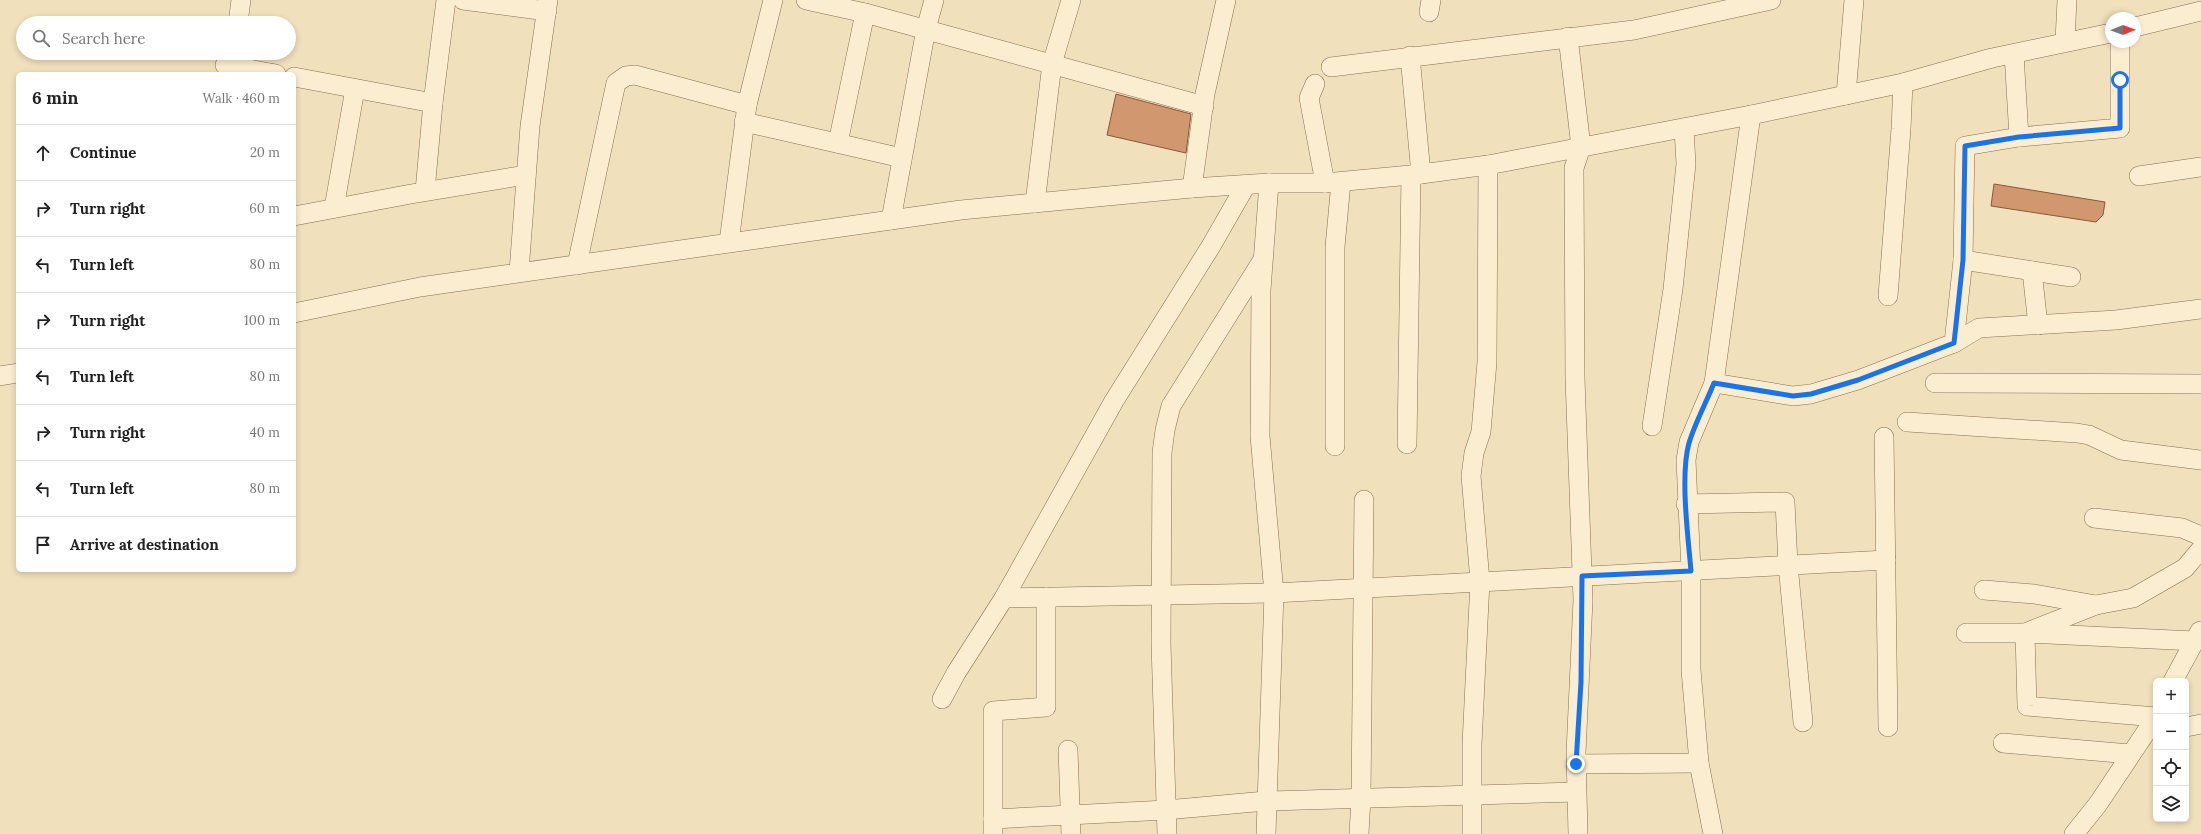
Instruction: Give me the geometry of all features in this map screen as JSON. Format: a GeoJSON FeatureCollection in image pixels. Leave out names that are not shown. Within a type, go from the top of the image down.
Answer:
{"type":"FeatureCollection","features":[{"type":"Feature","properties":{"kind":"street"},"geometry":{"type":"LineString","coordinates":[[239,16],[241,0]]}},
{"type":"Feature","properties":{"kind":"street"},"geometry":{"type":"LineString","coordinates":[[425,191],[433,103],[446,0]]}},
{"type":"Feature","properties":{"kind":"street"},"geometry":{"type":"LineString","coordinates":[[463,0],[548,6],[530,126],[519,272]]}},
{"type":"Feature","properties":{"kind":"street"},"geometry":{"type":"LineString","coordinates":[[729,242],[746,114],[773,0]]}},
{"type":"Feature","properties":{"kind":"street"},"geometry":{"type":"LineString","coordinates":[[806,0],[866,13],[1204,106]]}},
{"type":"Feature","properties":{"kind":"street"},"geometry":{"type":"LineString","coordinates":[[892,220],[926,29],[934,0]]}},
{"type":"Feature","properties":{"kind":"street"},"geometry":{"type":"LineString","coordinates":[[1034,203],[1052,64],[1071,0]]}},
{"type":"Feature","properties":{"kind":"street"},"geometry":{"type":"LineString","coordinates":[[1192,188],[1204,106],[1226,0]]}},
{"type":"Feature","properties":{"kind":"street"},"geometry":{"type":"LineString","coordinates":[[1331,67],[1410,56],[1634,30],[1771,0]]}},
{"type":"Feature","properties":{"kind":"street"},"geometry":{"type":"LineString","coordinates":[[1846,95],[1854,0]]}},
{"type":"Feature","properties":{"kind":"street"},"geometry":{"type":"LineString","coordinates":[[2065,41],[2067,0]]}},
{"type":"Feature","properties":{"kind":"street"},"geometry":{"type":"LineString","coordinates":[[2141,24],[2172,9],[2201,10]]}},
{"type":"Feature","properties":{"kind":"street"},"geometry":{"type":"LineString","coordinates":[[838,143],[866,13]]}},
{"type":"Feature","properties":{"kind":"street"},"geometry":{"type":"LineString","coordinates":[[296,313],[420,287],[892,220],[1034,203],[1192,188],[1269,183],[1333,182],[1488,165],[1684,129],[1903,83],[1992,58],[2105,33]]}},
{"type":"Feature","properties":{"kind":"street"},"geometry":{"type":"LineString","coordinates":[[1568,38],[1581,147],[1574,168],[1576,378],[1582,576],[1581,682],[1576,764],[1578,834]]}},
{"type":"Feature","properties":{"kind":"street"},"geometry":{"type":"LineString","coordinates":[[1954,343],[1963,260],[1965,146],[2019,137],[2120,128],[2120,48]]}},
{"type":"Feature","properties":{"kind":"street"},"geometry":{"type":"LineString","coordinates":[[2014,54],[2019,137]]}},
{"type":"Feature","properties":{"kind":"street"},"geometry":{"type":"LineString","coordinates":[[1407,444],[1416,174],[1410,56]]}},
{"type":"Feature","properties":{"kind":"street"},"geometry":{"type":"LineString","coordinates":[[225,64],[266,72]]}},
{"type":"Feature","properties":{"kind":"street"},"geometry":{"type":"LineString","coordinates":[[577,265],[616,84],[620,79],[635,75],[746,114],[838,143],[902,158]]}},
{"type":"Feature","properties":{"kind":"street"},"geometry":{"type":"LineString","coordinates":[[296,77],[433,103]]}},
{"type":"Feature","properties":{"kind":"street"},"geometry":{"type":"LineString","coordinates":[[1888,296],[1902,129],[1903,83]]}},
{"type":"Feature","properties":{"kind":"street"},"geometry":{"type":"LineString","coordinates":[[1315,84],[1309,98],[1333,182],[1335,247],[1335,446]]}},
{"type":"Feature","properties":{"kind":"street"},"geometry":{"type":"LineString","coordinates":[[334,208],[355,89]]}},
{"type":"Feature","properties":{"kind":"street"},"geometry":{"type":"LineString","coordinates":[[1713,834],[1698,763],[1691,670],[1691,571],[1686,504],[1686,460],[1689,442],[1714,383],[1751,115]]}},
{"type":"Feature","properties":{"kind":"street"},"geometry":{"type":"LineString","coordinates":[[1652,426],[1673,289],[1686,164],[1684,129]]}},
{"type":"Feature","properties":{"kind":"street"},"geometry":{"type":"LineString","coordinates":[[1472,834],[1471,795],[1480,581],[1471,476],[1474,453],[1481,432],[1487,362],[1488,165]]}},
{"type":"Feature","properties":{"kind":"street"},"geometry":{"type":"LineString","coordinates":[[2139,176],[2201,167]]}},
{"type":"Feature","properties":{"kind":"street"},"geometry":{"type":"LineString","coordinates":[[296,216],[425,191],[526,175]]}},
{"type":"Feature","properties":{"kind":"street"},"geometry":{"type":"LineString","coordinates":[[1266,834],[1274,593],[1260,436],[1261,290],[1269,183]]}},
{"type":"Feature","properties":{"kind":"street"},"geometry":{"type":"LineString","coordinates":[[942,699],[956,673],[1004,598],[1114,401],[1211,246],[1246,185]]}},
{"type":"Feature","properties":{"kind":"street"},"geometry":{"type":"LineString","coordinates":[[1167,834],[1161,595],[1162,453],[1164,430],[1171,406],[1264,258]]}},
{"type":"Feature","properties":{"kind":"street"},"geometry":{"type":"LineString","coordinates":[[1963,260],[2071,277]]}},
{"type":"Feature","properties":{"kind":"street"},"geometry":{"type":"LineString","coordinates":[[2032,271],[2038,325]]}},
{"type":"Feature","properties":{"kind":"street"},"geometry":{"type":"LineString","coordinates":[[1714,383],[1793,396],[1811,394],[1858,380],[1954,343],[1979,328],[2116,320],[2201,309]]}},
{"type":"Feature","properties":{"kind":"street"},"geometry":{"type":"LineString","coordinates":[[0,376],[16,373]]}},
{"type":"Feature","properties":{"kind":"street"},"geometry":{"type":"LineString","coordinates":[[1934,383],[2201,384]]}},
{"type":"Feature","properties":{"kind":"street"},"geometry":{"type":"LineString","coordinates":[[1907,422],[2077,433],[2089,435],[2121,450],[2201,460]]}},
{"type":"Feature","properties":{"kind":"street"},"geometry":{"type":"LineString","coordinates":[[1884,437],[1888,727]]}},
{"type":"Feature","properties":{"kind":"street"},"geometry":{"type":"LineString","coordinates":[[1359,834],[1361,798],[1364,500]]}},
{"type":"Feature","properties":{"kind":"street"},"geometry":{"type":"LineString","coordinates":[[1686,504],[1785,502],[1788,565],[1803,722]]}},
{"type":"Feature","properties":{"kind":"street"},"geometry":{"type":"LineString","coordinates":[[2094,518],[2182,528],[2201,536]]}},
{"type":"Feature","properties":{"kind":"street"},"geometry":{"type":"LineString","coordinates":[[2025,633],[2096,605],[2133,598],[2140,595],[2185,568],[2201,550]]}},
{"type":"Feature","properties":{"kind":"street"},"geometry":{"type":"LineString","coordinates":[[1004,598],[1274,593],[1886,560]]}},
{"type":"Feature","properties":{"kind":"street"},"geometry":{"type":"LineString","coordinates":[[1984,590],[2034,594],[2096,605]]}},
{"type":"Feature","properties":{"kind":"street"},"geometry":{"type":"LineString","coordinates":[[1046,597],[1046,707],[994,711],[993,826],[1071,815],[1166,810],[1266,801],[1576,792]]}},
{"type":"Feature","properties":{"kind":"street"},"geometry":{"type":"LineString","coordinates":[[1966,633],[2198,635],[2175,678]]}},
{"type":"Feature","properties":{"kind":"street"},"geometry":{"type":"LineString","coordinates":[[2025,633],[2027,706],[2153,717]]}},
{"type":"Feature","properties":{"kind":"street"},"geometry":{"type":"LineString","coordinates":[[2189,726],[2201,724]]}},
{"type":"Feature","properties":{"kind":"street"},"geometry":{"type":"LineString","coordinates":[[2074,834],[2098,804],[2130,754],[2149,735],[2153,725]]}},
{"type":"Feature","properties":{"kind":"street"},"geometry":{"type":"LineString","coordinates":[[2003,743],[2130,754]]}},
{"type":"Feature","properties":{"kind":"street"},"geometry":{"type":"LineString","coordinates":[[1068,750],[1071,834]]}},
{"type":"Feature","properties":{"kind":"street"},"geometry":{"type":"LineString","coordinates":[[1576,764],[1698,763]]}},
{"type":"Feature","properties":{"kind":"building"},"geometry":{"type":"Polygon","coordinates":[[[1116,94],[1191,114],[1186,153],[1107,135],[1116,94]]]}},
{"type":"Feature","properties":{"kind":"building"},"geometry":{"type":"Polygon","coordinates":[[[1994,184],[2105,202],[2103,215],[2096,222],[1991,206],[1994,184]]]}},
{"type":"Feature","properties":{"kind":"route"},"geometry":{"type":"LineString","coordinates":[[1576,764],[1581,682],[1583,600],[1582,576],[1691,571],[1686,504],[1686,460],[1689,442],[1714,383],[1793,396],[1811,394],[1858,380],[1954,343],[1963,260],[1965,146],[2019,137],[2120,128],[2120,80]]}}]}
